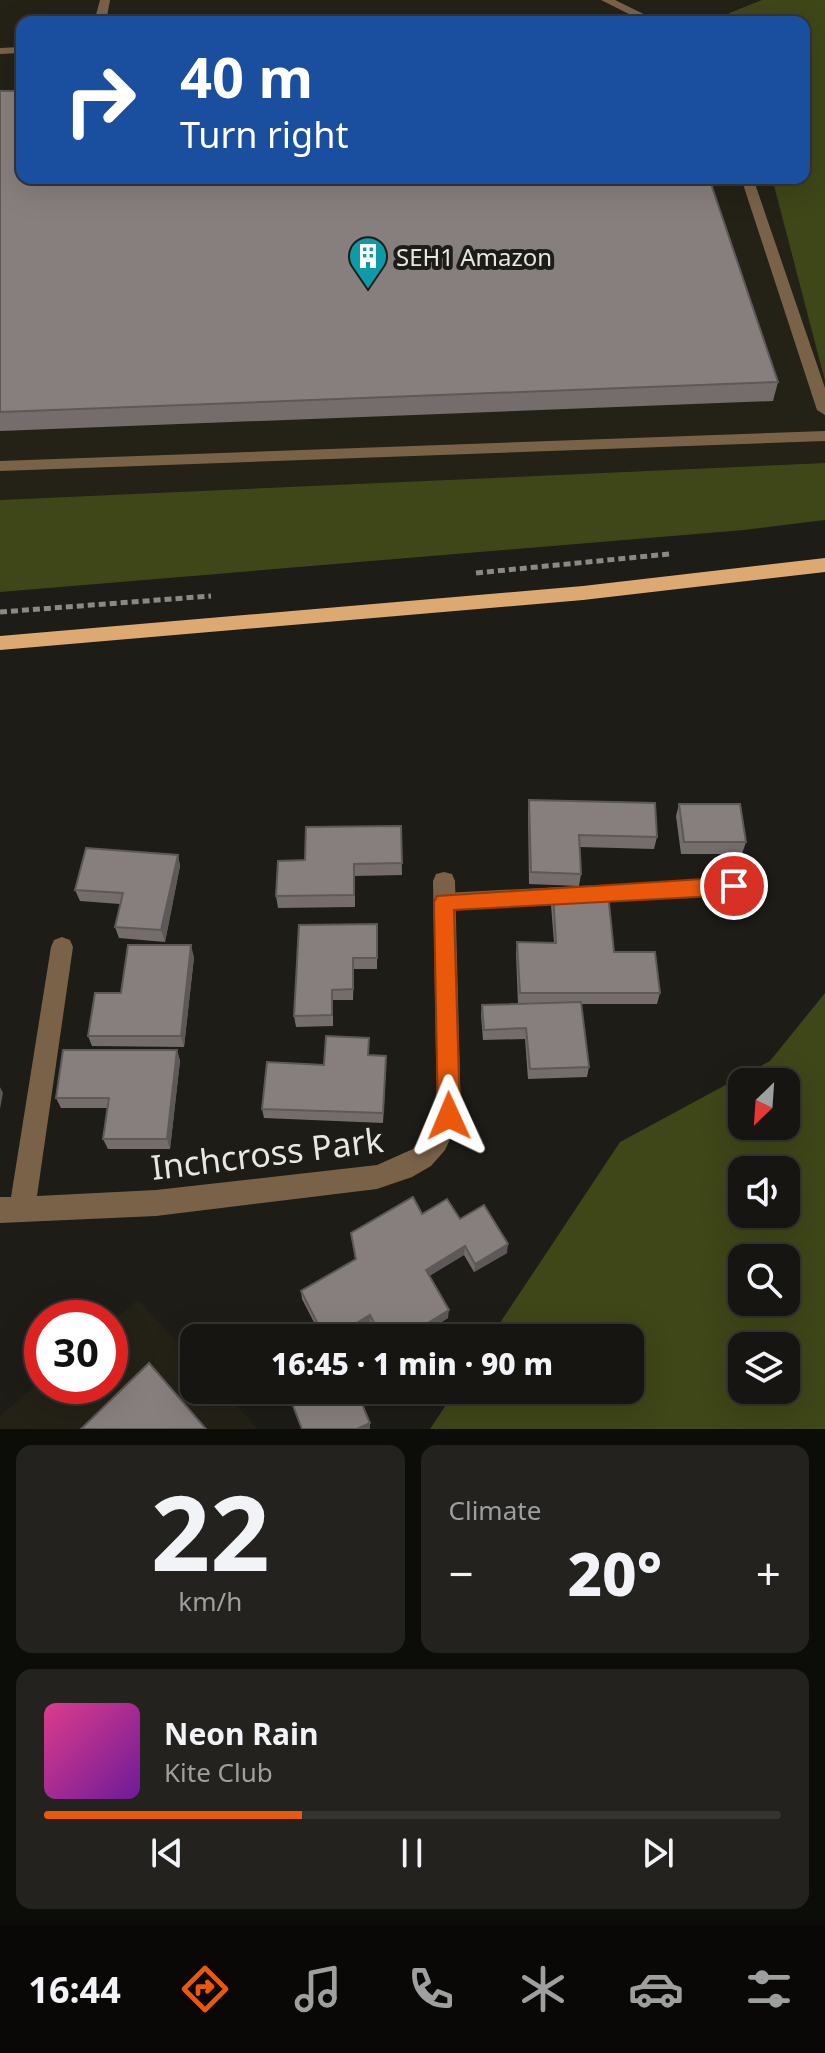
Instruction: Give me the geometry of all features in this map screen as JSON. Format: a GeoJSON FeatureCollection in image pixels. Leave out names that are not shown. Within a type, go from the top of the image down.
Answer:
{"type":"FeatureCollection","features":[{"type":"Feature","properties":{"kind":"main road"},"geometry":{"type":"LineString","coordinates":[[0,643],[583,593],[825,565]]}},
{"type":"Feature","properties":{"kind":"street","name":"Inchcross Park"},"geometry":{"type":"LineString","coordinates":[[62,947],[11,1210],[156,1203],[377,1177],[411,1168],[437,1143],[449,1116],[444,891]]}},
{"type":"Feature","properties":{"kind":"lane"},"geometry":{"type":"LineString","coordinates":[[606,0],[641,16]]}},
{"type":"Feature","properties":{"kind":"lane"},"geometry":{"type":"LineString","coordinates":[[749,184],[825,410]]}},
{"type":"Feature","properties":{"kind":"lane"},"geometry":{"type":"LineString","coordinates":[[0,466],[825,436]]}},
{"type":"Feature","properties":{"kind":"lane"},"geometry":{"type":"LineString","coordinates":[[444,891],[734,886]]}},
{"type":"Feature","properties":{"kind":"path"},"geometry":{"type":"LineString","coordinates":[[466,574],[685,552]]}},
{"type":"Feature","properties":{"kind":"path"},"geometry":{"type":"LineString","coordinates":[[0,612],[217,595]]}},
{"type":"Feature","properties":{"kind":"shaded area","name":"SEH1 Amazon"},"geometry":{"type":"Polygon","coordinates":[[[0,0],[762,0],[729,12],[730,16],[16,16],[16,184],[774,184],[825,381],[825,463],[0,500],[0,0]]]}},
{"type":"Feature","properties":{"kind":"shaded area"},"geometry":{"type":"Polygon","coordinates":[[[138,1300],[180,1345],[180,1404],[235,1404],[258,1429],[0,1429],[0,1416],[24,1395],[24,1404],[128,1404],[128,1308],[138,1300]]]}},
{"type":"Feature","properties":{"kind":"green space"},"geometry":{"type":"Polygon","coordinates":[[[762,0],[825,0],[825,381],[774,184],[810,184],[810,16],[730,16],[729,13],[762,0]]]}},
{"type":"Feature","properties":{"kind":"green space"},"geometry":{"type":"Polygon","coordinates":[[[825,463],[825,520],[744,530],[0,592],[0,500],[825,463]]]}},
{"type":"Feature","properties":{"kind":"green space"},"geometry":{"type":"Polygon","coordinates":[[[825,993],[825,1429],[430,1429],[447,1404],[644,1404],[644,1324],[499,1324],[620,1142],[728,1084],[728,1140],[800,1140],[800,1068],[757,1068],[770,1061],[825,993]]]}},
{"type":"Feature","properties":{"kind":"building","name":"SEH1 Amazon"},"geometry":{"type":"Polygon","coordinates":[[[0,91],[16,91],[16,184],[711,184],[778,382],[0,412],[0,91]]]}},
{"type":"Feature","properties":{"kind":"building"},"geometry":{"type":"Polygon","coordinates":[[[529,800],[655,803],[657,837],[579,835],[581,874],[531,872],[529,800]]]}},
{"type":"Feature","properties":{"kind":"building"},"geometry":{"type":"Polygon","coordinates":[[[679,804],[740,804],[746,842],[684,842],[679,804]]]}},
{"type":"Feature","properties":{"kind":"building"},"geometry":{"type":"Polygon","coordinates":[[[401,826],[402,863],[354,864],[354,895],[276,896],[278,861],[305,860],[306,827],[401,826]]]}},
{"type":"Feature","properties":{"kind":"building"},"geometry":{"type":"Polygon","coordinates":[[[86,848],[178,855],[161,930],[115,927],[123,893],[75,890],[86,848]]]}},
{"type":"Feature","properties":{"kind":"building"},"geometry":{"type":"Polygon","coordinates":[[[553,894],[608,894],[614,952],[655,952],[660,993],[520,993],[517,942],[556,943],[553,894]]]}},
{"type":"Feature","properties":{"kind":"building"},"geometry":{"type":"Polygon","coordinates":[[[377,924],[377,958],[353,958],[353,989],[332,990],[332,1015],[294,1016],[299,925],[377,924]]]}},
{"type":"Feature","properties":{"kind":"building"},"geometry":{"type":"Polygon","coordinates":[[[128,945],[191,945],[181,1036],[88,1036],[95,993],[121,993],[128,945]]]}},
{"type":"Feature","properties":{"kind":"building"},"geometry":{"type":"Polygon","coordinates":[[[581,1002],[589,1067],[530,1069],[526,1028],[484,1030],[482,1005],[581,1002]]]}},
{"type":"Feature","properties":{"kind":"building"},"geometry":{"type":"Polygon","coordinates":[[[326,1036],[369,1038],[368,1055],[386,1056],[383,1113],[262,1109],[267,1062],[324,1065],[326,1036]]]}},
{"type":"Feature","properties":{"kind":"building"},"geometry":{"type":"Polygon","coordinates":[[[63,1050],[177,1050],[167,1139],[103,1139],[109,1098],[56,1098],[63,1050]]]}},
{"type":"Feature","properties":{"kind":"building"},"geometry":{"type":"Polygon","coordinates":[[[413,1197],[422,1214],[447,1199],[460,1219],[484,1205],[508,1244],[475,1264],[465,1246],[426,1270],[449,1310],[426,1324],[375,1324],[370,1315],[355,1324],[318,1324],[301,1291],[356,1259],[351,1233],[413,1197]]]}},
{"type":"Feature","properties":{"kind":"building"},"geometry":{"type":"Polygon","coordinates":[[[149,1363],[180,1399],[180,1404],[184,1404],[206,1429],[81,1429],[107,1404],[128,1404],[128,1383],[149,1363]]]}},
{"type":"Feature","properties":{"kind":"building"},"geometry":{"type":"Polygon","coordinates":[[[292,1404],[362,1404],[370,1423],[357,1429],[302,1429],[292,1404]]]}},
{"type":"Feature","properties":{"kind":"place","name":"SEH1 Amazon"},"geometry":{"type":"Point","coordinates":[368,290]}},
{"type":"Feature","properties":{"kind":"route"},"geometry":{"type":"LineString","coordinates":[[449,1116],[444,902],[734,886]]}}]}
